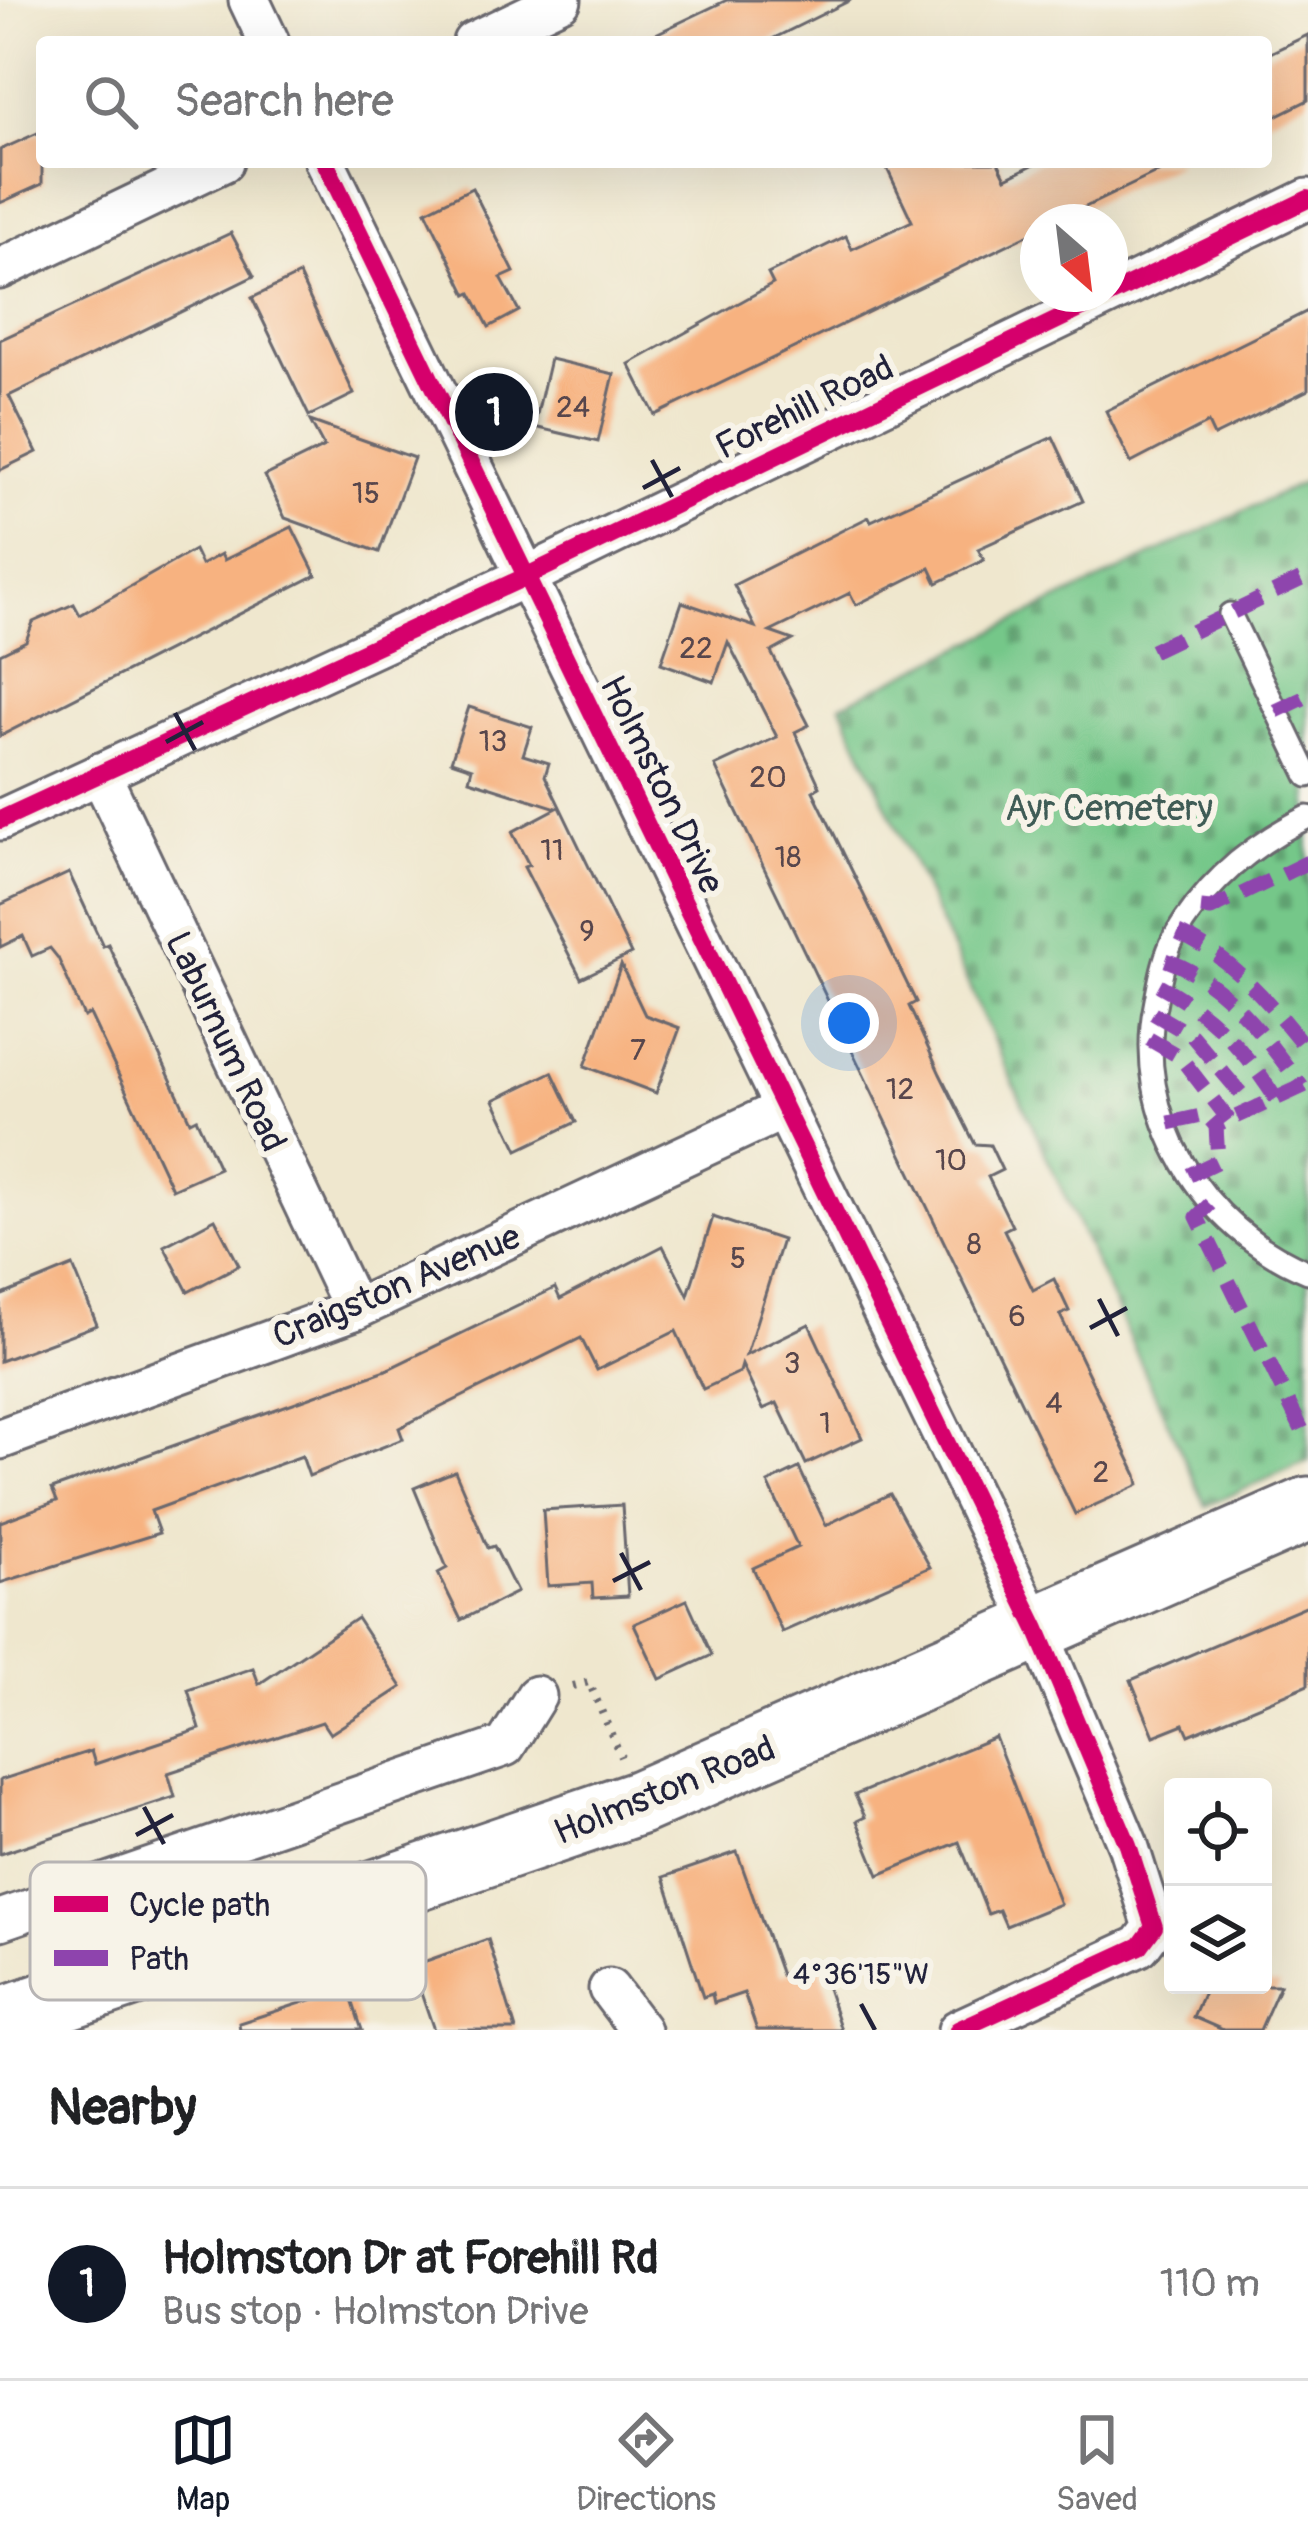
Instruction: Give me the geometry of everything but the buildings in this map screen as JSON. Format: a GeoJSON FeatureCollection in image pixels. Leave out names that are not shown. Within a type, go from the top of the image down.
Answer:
{"type":"FeatureCollection","features":[{"type":"Feature","properties":{"kind":"main road","name":"Holmston Road"},"geometry":{"type":"LineString","coordinates":[[426,1875],[640,1802],[1308,1509]]}},
{"type":"Feature","properties":{"kind":"main road","name":"Holmston Road"},"geometry":{"type":"LineString","coordinates":[[0,2020],[59,2000]]}},
{"type":"Feature","properties":{"kind":"street"},"geometry":{"type":"LineString","coordinates":[[249,0],[266,36]]}},
{"type":"Feature","properties":{"kind":"street"},"geometry":{"type":"LineString","coordinates":[[486,36],[561,0]]}},
{"type":"Feature","properties":{"kind":"street"},"geometry":{"type":"LineString","coordinates":[[0,269],[210,168]]}},
{"type":"Feature","properties":{"kind":"street","name":"Holmston Drive"},"geometry":{"type":"LineString","coordinates":[[329,168],[1037,1629],[1128,1845],[1154,1927],[1140,1946],[958,2030]]}},
{"type":"Feature","properties":{"kind":"street","name":"Forehill Road"},"geometry":{"type":"LineString","coordinates":[[0,820],[525,578],[1308,199]]}},
{"type":"Feature","properties":{"kind":"street","name":"Laburnum Road"},"geometry":{"type":"LineString","coordinates":[[100,773],[353,1310]]}},
{"type":"Feature","properties":{"kind":"street","name":"Craigston Avenue"},"geometry":{"type":"LineString","coordinates":[[0,1439],[353,1310],[784,1109]]}},
{"type":"Feature","properties":{"kind":"street"},"geometry":{"type":"LineString","coordinates":[[171,1862],[506,1746],[536,1696]]}},
{"type":"Feature","properties":{"kind":"street"},"geometry":{"type":"LineString","coordinates":[[0,1921],[30,1911]]}},
{"type":"Feature","properties":{"kind":"street"},"geometry":{"type":"LineString","coordinates":[[609,1989],[640,2030]]}},
{"type":"Feature","properties":{"kind":"lane"},"geometry":{"type":"LineString","coordinates":[[1230,614],[1308,776]]}},
{"type":"Feature","properties":{"kind":"lane"},"geometry":{"type":"LineString","coordinates":[[1308,817],[1234,863],[1204,895],[1172,941],[1149,1034],[1154,1090],[1194,1185],[1266,1255],[1308,1272]]}},
{"type":"Feature","properties":{"kind":"path"},"geometry":{"type":"LineString","coordinates":[[536,1696],[589,1682],[640,1802]]}},
{"type":"Feature","properties":{"kind":"green space","name":"Ayr Cemetery"},"geometry":{"type":"Polygon","coordinates":[[[1308,480],[1308,1461],[1206,1506],[841,705],[1308,480]]]}},
{"type":"Feature","properties":{"kind":"marked path"},"geometry":{"type":"LineString","coordinates":[[1152,651],[1308,576]]}},
{"type":"Feature","properties":{"kind":"marked path"},"geometry":{"type":"LineString","coordinates":[[1276,711],[1308,696]]}},
{"type":"Feature","properties":{"kind":"marked path"},"geometry":{"type":"LineString","coordinates":[[1201,908],[1211,909],[1308,862]]}},
{"type":"Feature","properties":{"kind":"marked path"},"geometry":{"type":"LineString","coordinates":[[1178,933],[1233,969],[1308,1051]]}},
{"type":"Feature","properties":{"kind":"marked path"},"geometry":{"type":"LineString","coordinates":[[1166,960],[1225,996],[1302,1087]]}},
{"type":"Feature","properties":{"kind":"marked path"},"geometry":{"type":"LineString","coordinates":[[1159,985],[1225,1034],[1276,1099]]}},
{"type":"Feature","properties":{"kind":"marked path"},"geometry":{"type":"LineString","coordinates":[[1153,1013],[1192,1036],[1254,1109]]}},
{"type":"Feature","properties":{"kind":"marked path"},"geometry":{"type":"LineString","coordinates":[[1149,1039],[1180,1057],[1229,1120]]}},
{"type":"Feature","properties":{"kind":"marked path"},"geometry":{"type":"LineString","coordinates":[[1189,1175],[1218,1161],[1216,1126],[1308,1084]]}},
{"type":"Feature","properties":{"kind":"marked path"},"geometry":{"type":"LineString","coordinates":[[1169,1123],[1206,1115],[1216,1126]]}},
{"type":"Feature","properties":{"kind":"marked path"},"geometry":{"type":"LineString","coordinates":[[1210,1204],[1197,1217],[1308,1442]]}},
{"type":"Feature","properties":{"kind":"cycle path"},"geometry":{"type":"LineString","coordinates":[[328,168],[1037,1629],[1128,1845],[1154,1927],[1140,1946],[958,2030]]}},
{"type":"Feature","properties":{"kind":"cycle path"},"geometry":{"type":"LineString","coordinates":[[0,820],[525,577],[1308,199]]}},
{"type":"Feature","properties":{"kind":"place","name":"Holmston Dr at Forehill Rd"},"geometry":{"type":"Point","coordinates":[494,412]}}]}
